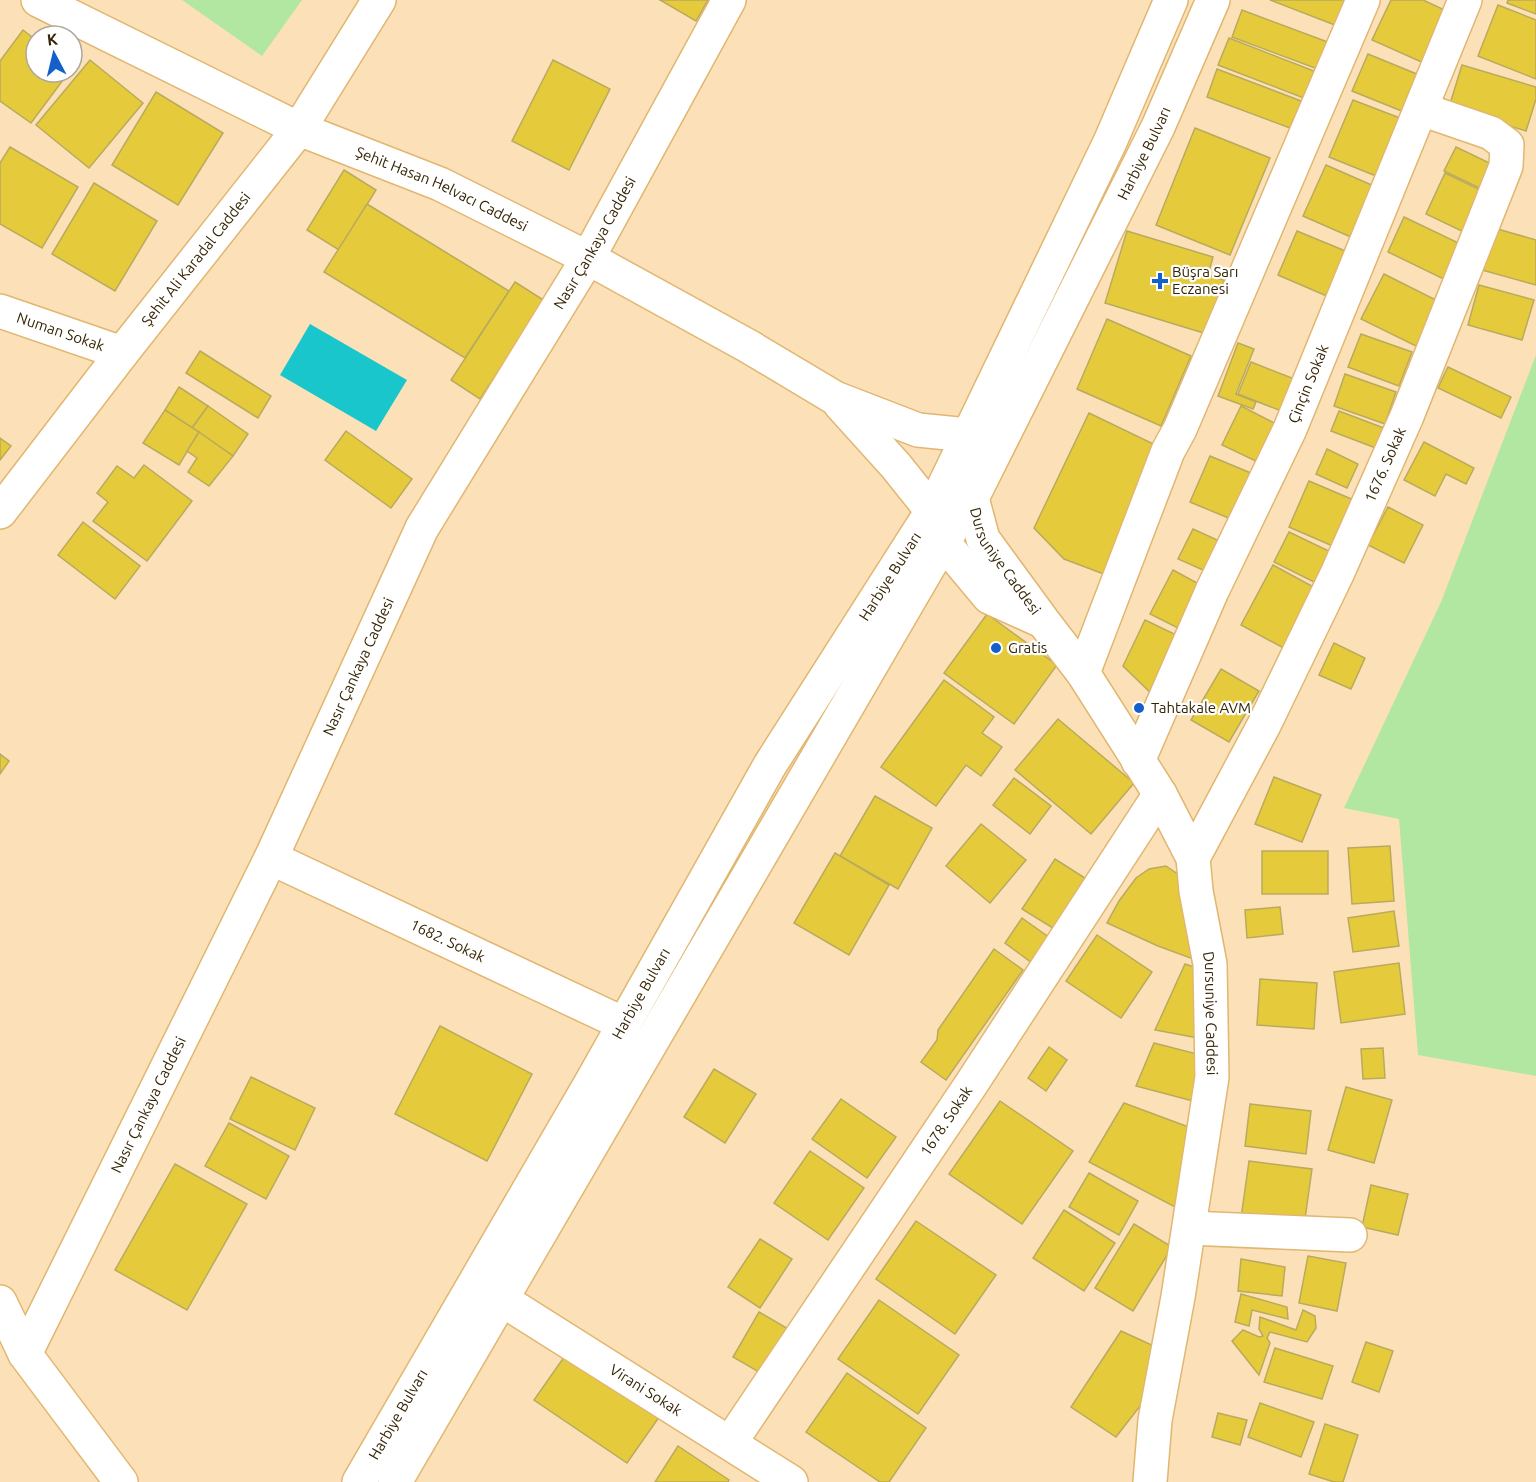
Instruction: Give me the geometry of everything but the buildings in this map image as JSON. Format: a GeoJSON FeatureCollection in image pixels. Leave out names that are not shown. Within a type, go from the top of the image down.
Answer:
{"type":"FeatureCollection","features":[{"type":"Feature","properties":{"kind":"street","name":"Şehit Hasan Helvacı Caddesi"},"geometry":{"type":"LineString","coordinates":[[38,0],[299,129],[440,184],[588,258],[748,346],[835,398],[918,430],[968,435]]}},
{"type":"Feature","properties":{"kind":"street","name":"Şehit Ali Karadal Caddesi"},"geometry":{"type":"LineString","coordinates":[[0,512],[299,129],[379,0]]}},
{"type":"Feature","properties":{"kind":"street","name":"Nasır Çankaya Caddesi"},"geometry":{"type":"LineString","coordinates":[[26,1354],[271,858],[422,528],[588,258],[729,0]]}},
{"type":"Feature","properties":{"kind":"street","name":"Harbiye Bulvarı"},"geometry":{"type":"LineString","coordinates":[[359,1482],[581,1101],[770,765],[932,511],[1110,142],[1172,0]]}},
{"type":"Feature","properties":{"kind":"street","name":"Harbiye Bulvarı"},"geometry":{"type":"LineString","coordinates":[[395,1482],[943,542],[972,498],[1158,127],[1213,0]]}},
{"type":"Feature","properties":{"kind":"street"},"geometry":{"type":"LineString","coordinates":[[1083,672],[1168,451],[1180,429],[1363,0]]}},
{"type":"Feature","properties":{"kind":"street","name":"Çinçin Sokak"},"geometry":{"type":"LineString","coordinates":[[1138,761],[1212,591],[1290,429],[1465,0]]}},
{"type":"Feature","properties":{"kind":"street","name":"1676. Sokak"},"geometry":{"type":"LineString","coordinates":[[1193,858],[1264,725],[1342,563],[1407,416],[1506,166],[1507,145],[1491,133],[1421,109]]}},
{"type":"Feature","properties":{"kind":"street","name":"Numan Sokak"},"geometry":{"type":"LineString","coordinates":[[0,310],[122,353]]}},
{"type":"Feature","properties":{"kind":"street","name":"Şehit Hasan Helvacı Caddesi"},"geometry":{"type":"LineString","coordinates":[[835,398],[896,466],[932,511]]}},
{"type":"Feature","properties":{"kind":"street","name":"Harbiye Bulvarı"},"geometry":{"type":"LineString","coordinates":[[968,435],[972,498]]}},
{"type":"Feature","properties":{"kind":"street"},"geometry":{"type":"LineString","coordinates":[[932,511],[972,498]]}},
{"type":"Feature","properties":{"kind":"street","name":"Dursuniye Caddesi"},"geometry":{"type":"LineString","coordinates":[[972,498],[983,539],[1083,672],[1160,794],[1193,858],[1196,891],[1210,964],[1212,1077],[1189,1228],[1155,1420],[1150,1482]]}},
{"type":"Feature","properties":{"kind":"street","name":"Harbiye Bulvarı"},"geometry":{"type":"LineString","coordinates":[[932,511],[943,542]]}},
{"type":"Feature","properties":{"kind":"street","name":"Dursuniye Caddesi"},"geometry":{"type":"LineString","coordinates":[[943,542],[988,597],[1043,621]]}},
{"type":"Feature","properties":{"kind":"street","name":"1678. Sokak"},"geometry":{"type":"LineString","coordinates":[[730,1443],[972,1083],[1160,794]]}},
{"type":"Feature","properties":{"kind":"street","name":"1682. Sokak"},"geometry":{"type":"LineString","coordinates":[[271,858],[624,1024]]}},
{"type":"Feature","properties":{"kind":"street"},"geometry":{"type":"LineString","coordinates":[[1189,1228],[1350,1235]]}},
{"type":"Feature","properties":{"kind":"street","name":"Virani Sokak"},"geometry":{"type":"LineString","coordinates":[[501,1299],[791,1482]]}},
{"type":"Feature","properties":{"kind":"street"},"geometry":{"type":"LineString","coordinates":[[0,1302],[26,1354],[121,1482]]}},
{"type":"Feature","properties":{"kind":"green space"},"geometry":{"type":"Polygon","coordinates":[[[182,0],[302,0],[262,56],[182,0]]]}},
{"type":"Feature","properties":{"kind":"green space"},"geometry":{"type":"Polygon","coordinates":[[[1536,355],[1536,1076],[1418,1055],[1399,819],[1344,808],[1441,602],[1536,355]]]}},
{"type":"Feature","properties":{"kind":"water"},"geometry":{"type":"Polygon","coordinates":[[[310,324],[407,380],[376,431],[280,375],[310,324]]]}},
{"type":"Feature","properties":{"kind":"place","name":"Büşra Sarı Eczanesi"},"geometry":{"type":"Point","coordinates":[1160,281]}},
{"type":"Feature","properties":{"kind":"place","name":"Gratis"},"geometry":{"type":"Point","coordinates":[996,648]}},
{"type":"Feature","properties":{"kind":"place","name":"Tahtakale AVM"},"geometry":{"type":"Point","coordinates":[1139,708]}}]}
